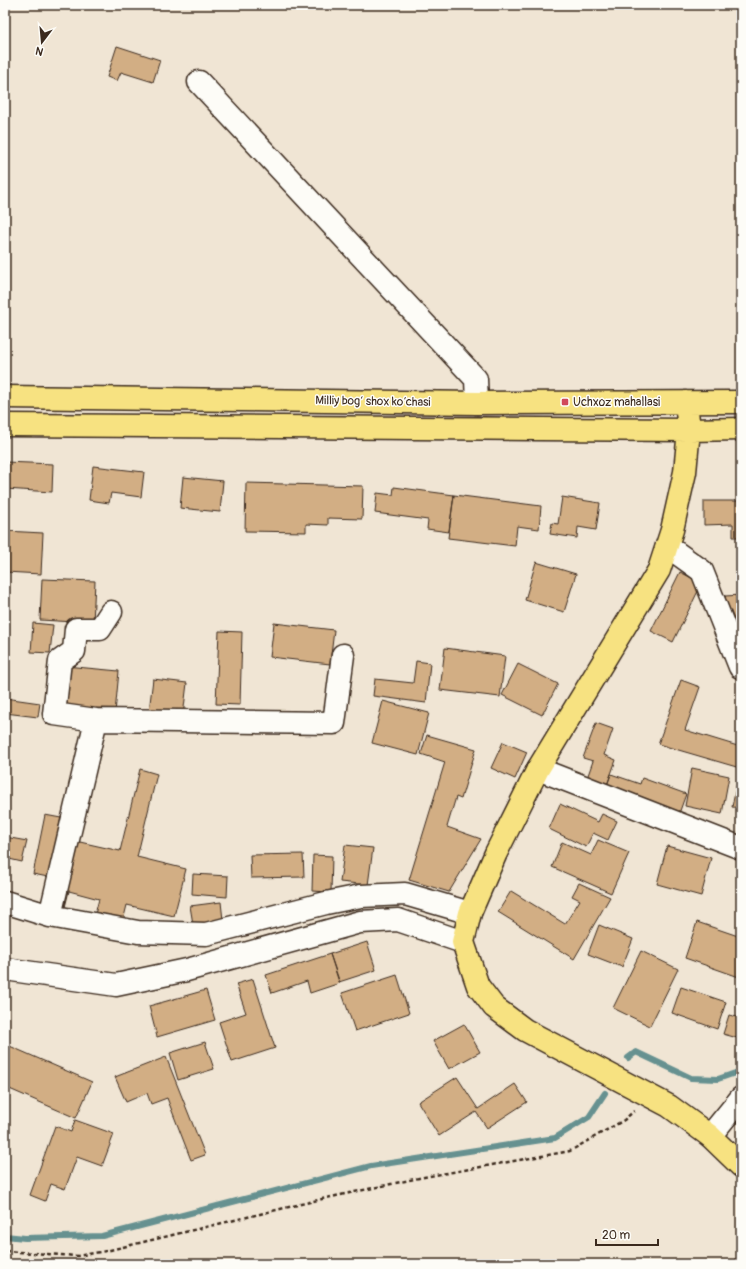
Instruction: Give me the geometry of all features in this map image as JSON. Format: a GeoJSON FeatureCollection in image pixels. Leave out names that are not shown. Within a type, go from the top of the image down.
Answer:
{"type":"FeatureCollection","features":[{"type":"Feature","properties":{"kind":"main road","name":"Milliy bog‘ shox ko‘chasi"},"geometry":{"type":"LineString","coordinates":[[5,397],[477,402],[741,402]]}},
{"type":"Feature","properties":{"kind":"main road"},"geometry":{"type":"LineString","coordinates":[[75,425],[76,398]]}},
{"type":"Feature","properties":{"kind":"main road"},"geometry":{"type":"LineString","coordinates":[[224,399],[225,426]]}},
{"type":"Feature","properties":{"kind":"main road"},"geometry":{"type":"LineString","coordinates":[[686,402],[689,430],[685,472],[672,530],[659,570],[538,769],[496,853],[470,913],[463,942],[478,986],[494,1007],[525,1030],[669,1106],[710,1136],[741,1166]]}},
{"type":"Feature","properties":{"kind":"main road"},"geometry":{"type":"LineString","coordinates":[[5,424],[689,430],[741,429]]}},
{"type":"Feature","properties":{"kind":"street"},"geometry":{"type":"LineString","coordinates":[[198,82],[476,379],[477,402]]}},
{"type":"Feature","properties":{"kind":"street"},"geometry":{"type":"LineString","coordinates":[[667,546],[702,571],[740,667]]}},
{"type":"Feature","properties":{"kind":"street"},"geometry":{"type":"LineString","coordinates":[[111,612],[100,629],[76,629],[74,651],[60,661],[54,714],[96,720],[334,723],[343,655]]}},
{"type":"Feature","properties":{"kind":"street"},"geometry":{"type":"LineString","coordinates":[[50,916],[96,720]]}},
{"type":"Feature","properties":{"kind":"street"},"geometry":{"type":"LineString","coordinates":[[538,769],[741,848]]}},
{"type":"Feature","properties":{"kind":"street"},"geometry":{"type":"LineString","coordinates":[[5,902],[50,916],[138,932],[206,934],[326,903],[361,896],[405,894],[470,913]]}},
{"type":"Feature","properties":{"kind":"street"},"geometry":{"type":"LineString","coordinates":[[5,969],[116,985],[187,970],[360,922],[398,920],[463,942]]}},
{"type":"Feature","properties":{"kind":"street"},"geometry":{"type":"LineString","coordinates":[[710,1136],[741,1098]]}},
{"type":"Feature","properties":{"kind":"path"},"geometry":{"type":"LineString","coordinates":[[5,1251],[77,1256],[106,1251],[322,1199],[396,1183],[570,1151],[624,1120],[650,1096]]}},
{"type":"Feature","properties":{"kind":"building"},"geometry":{"type":"Polygon","coordinates":[[[117,46],[160,60],[153,82],[121,72],[117,81],[107,77],[117,46]]]}},
{"type":"Feature","properties":{"kind":"building"},"geometry":{"type":"Polygon","coordinates":[[[5,462],[53,464],[52,492],[5,489],[5,462]]]}},
{"type":"Feature","properties":{"kind":"building"},"geometry":{"type":"Polygon","coordinates":[[[93,466],[144,472],[141,497],[111,493],[109,503],[89,500],[93,466]]]}},
{"type":"Feature","properties":{"kind":"building"},"geometry":{"type":"Polygon","coordinates":[[[183,477],[223,481],[220,512],[180,508],[183,477]]]}},
{"type":"Feature","properties":{"kind":"building"},"geometry":{"type":"Polygon","coordinates":[[[246,483],[363,486],[362,519],[328,518],[328,525],[306,524],[306,532],[245,531],[246,483]]]}},
{"type":"Feature","properties":{"kind":"building"},"geometry":{"type":"Polygon","coordinates":[[[394,487],[454,495],[449,532],[427,529],[428,520],[375,513],[377,493],[393,495],[394,487]]]}},
{"type":"Feature","properties":{"kind":"building"},"geometry":{"type":"Polygon","coordinates":[[[454,495],[541,506],[539,529],[517,526],[515,546],[448,538],[454,495]]]}},
{"type":"Feature","properties":{"kind":"building"},"geometry":{"type":"Polygon","coordinates":[[[562,497],[600,503],[596,530],[578,527],[577,538],[550,534],[552,523],[558,524],[562,497]]]}},
{"type":"Feature","properties":{"kind":"building"},"geometry":{"type":"Polygon","coordinates":[[[704,501],[741,501],[741,537],[733,537],[733,524],[704,525],[704,501]]]}},
{"type":"Feature","properties":{"kind":"building"},"geometry":{"type":"Polygon","coordinates":[[[5,531],[43,533],[41,574],[5,572],[5,531]]]}},
{"type":"Feature","properties":{"kind":"building"},"geometry":{"type":"Polygon","coordinates":[[[536,562],[576,574],[564,612],[525,600],[536,562]]]}},
{"type":"Feature","properties":{"kind":"building"},"geometry":{"type":"Polygon","coordinates":[[[680,572],[702,583],[673,642],[651,631],[680,572]]]}},
{"type":"Feature","properties":{"kind":"building"},"geometry":{"type":"Polygon","coordinates":[[[42,579],[95,581],[93,623],[40,620],[42,579]]]}},
{"type":"Feature","properties":{"kind":"building"},"geometry":{"type":"Polygon","coordinates":[[[741,595],[741,627],[728,628],[725,596],[741,595]]]}},
{"type":"Feature","properties":{"kind":"building"},"geometry":{"type":"Polygon","coordinates":[[[33,623],[53,625],[50,653],[31,652],[33,623]]]}},
{"type":"Feature","properties":{"kind":"building"},"geometry":{"type":"Polygon","coordinates":[[[274,623],[334,630],[330,664],[270,657],[274,623]]]}},
{"type":"Feature","properties":{"kind":"building"},"geometry":{"type":"Polygon","coordinates":[[[219,631],[242,632],[240,705],[216,704],[219,631]]]}},
{"type":"Feature","properties":{"kind":"building"},"geometry":{"type":"Polygon","coordinates":[[[445,648],[505,656],[500,697],[440,690],[445,648]]]}},
{"type":"Feature","properties":{"kind":"building"},"geometry":{"type":"Polygon","coordinates":[[[416,661],[430,663],[426,703],[373,696],[375,679],[413,683],[416,661]]]}},
{"type":"Feature","properties":{"kind":"building"},"geometry":{"type":"Polygon","coordinates":[[[518,664],[558,684],[542,715],[502,695],[518,664]]]}},
{"type":"Feature","properties":{"kind":"building"},"geometry":{"type":"Polygon","coordinates":[[[65,666],[119,671],[115,713],[61,707],[65,666]]]}},
{"type":"Feature","properties":{"kind":"building"},"geometry":{"type":"Polygon","coordinates":[[[153,679],[187,683],[183,716],[149,711],[153,679]]]}},
{"type":"Feature","properties":{"kind":"building"},"geometry":{"type":"Polygon","coordinates":[[[681,680],[700,687],[685,730],[741,747],[741,808],[732,807],[740,768],[658,744],[681,680]]]}},
{"type":"Feature","properties":{"kind":"building"},"geometry":{"type":"Polygon","coordinates":[[[5,698],[40,703],[38,717],[5,713],[5,698]]]}},
{"type":"Feature","properties":{"kind":"building"},"geometry":{"type":"Polygon","coordinates":[[[383,701],[429,713],[418,755],[372,743],[383,701]]]}},
{"type":"Feature","properties":{"kind":"building"},"geometry":{"type":"Polygon","coordinates":[[[596,723],[613,729],[604,755],[616,760],[606,788],[586,781],[593,761],[583,758],[596,723]]]}},
{"type":"Feature","properties":{"kind":"building"},"geometry":{"type":"Polygon","coordinates":[[[427,735],[476,749],[461,799],[456,797],[447,827],[481,839],[449,892],[409,880],[445,762],[421,754],[427,735]]]}},
{"type":"Feature","properties":{"kind":"building"},"geometry":{"type":"Polygon","coordinates":[[[503,742],[527,752],[515,779],[491,768],[503,742]]]}},
{"type":"Feature","properties":{"kind":"building"},"geometry":{"type":"Polygon","coordinates":[[[692,768],[729,776],[722,814],[685,806],[692,768]]]}},
{"type":"Feature","properties":{"kind":"building"},"geometry":{"type":"Polygon","coordinates":[[[140,769],[157,774],[137,857],[186,869],[174,916],[127,905],[122,925],[94,918],[99,899],[69,891],[63,915],[53,913],[71,840],[120,851],[140,769]]]}},
{"type":"Feature","properties":{"kind":"building"},"geometry":{"type":"Polygon","coordinates":[[[611,774],[640,784],[642,778],[686,794],[677,819],[605,791],[611,774]]]}},
{"type":"Feature","properties":{"kind":"building"},"geometry":{"type":"Polygon","coordinates":[[[560,804],[598,822],[602,814],[617,821],[608,840],[593,833],[586,847],[549,829],[560,804]]]}},
{"type":"Feature","properties":{"kind":"building"},"geometry":{"type":"Polygon","coordinates":[[[45,815],[61,818],[48,877],[33,874],[45,815]]]}},
{"type":"Feature","properties":{"kind":"building"},"geometry":{"type":"Polygon","coordinates":[[[5,837],[27,841],[22,862],[5,858],[5,837]]]}},
{"type":"Feature","properties":{"kind":"building"},"geometry":{"type":"Polygon","coordinates":[[[598,840],[629,853],[611,893],[552,867],[562,842],[591,855],[598,840]]]}},
{"type":"Feature","properties":{"kind":"building"},"geometry":{"type":"Polygon","coordinates":[[[345,845],[373,848],[368,885],[340,882],[345,845]]]}},
{"type":"Feature","properties":{"kind":"building"},"geometry":{"type":"Polygon","coordinates":[[[667,846],[711,858],[701,896],[657,884],[667,846]]]}},
{"type":"Feature","properties":{"kind":"building"},"geometry":{"type":"Polygon","coordinates":[[[303,854],[304,877],[251,878],[250,855],[303,854]]]}},
{"type":"Feature","properties":{"kind":"building"},"geometry":{"type":"Polygon","coordinates":[[[313,855],[332,856],[331,892],[312,891],[313,855]]]}},
{"type":"Feature","properties":{"kind":"building"},"geometry":{"type":"Polygon","coordinates":[[[193,874],[228,876],[227,897],[192,894],[193,874]]]}},
{"type":"Feature","properties":{"kind":"building"},"geometry":{"type":"Polygon","coordinates":[[[579,883],[610,897],[574,959],[498,912],[511,891],[565,924],[580,900],[572,896],[579,883]]]}},
{"type":"Feature","properties":{"kind":"building"},"geometry":{"type":"Polygon","coordinates":[[[221,902],[223,920],[193,924],[190,906],[221,902]]]}},
{"type":"Feature","properties":{"kind":"building"},"geometry":{"type":"Polygon","coordinates":[[[697,922],[741,937],[741,970],[739,977],[685,958],[697,922]]]}},
{"type":"Feature","properties":{"kind":"building"},"geometry":{"type":"Polygon","coordinates":[[[599,925],[633,939],[622,967],[588,954],[599,925]]]}},
{"type":"Feature","properties":{"kind":"building"},"geometry":{"type":"Polygon","coordinates":[[[367,942],[376,970],[339,982],[330,954],[367,942]]]}},
{"type":"Feature","properties":{"kind":"building"},"geometry":{"type":"Polygon","coordinates":[[[641,951],[678,969],[650,1026],[613,1008],[641,951]]]}},
{"type":"Feature","properties":{"kind":"building"},"geometry":{"type":"Polygon","coordinates":[[[330,954],[340,983],[310,993],[307,981],[272,993],[266,975],[330,954]]]}},
{"type":"Feature","properties":{"kind":"building"},"geometry":{"type":"Polygon","coordinates":[[[397,975],[409,1013],[355,1031],[342,993],[397,975]]]}},
{"type":"Feature","properties":{"kind":"building"},"geometry":{"type":"Polygon","coordinates":[[[253,979],[275,1048],[232,1062],[219,1022],[246,1013],[236,984],[253,979]]]}},
{"type":"Feature","properties":{"kind":"building"},"geometry":{"type":"Polygon","coordinates":[[[681,987],[726,1002],[717,1029],[672,1013],[681,987]]]}},
{"type":"Feature","properties":{"kind":"building"},"geometry":{"type":"Polygon","coordinates":[[[206,990],[215,1020],[157,1037],[149,1006],[206,990]]]}},
{"type":"Feature","properties":{"kind":"building"},"geometry":{"type":"Polygon","coordinates":[[[729,1015],[741,1018],[741,1039],[723,1034],[729,1015]]]}},
{"type":"Feature","properties":{"kind":"building"},"geometry":{"type":"Polygon","coordinates":[[[464,1024],[480,1052],[449,1069],[433,1041],[464,1024]]]}},
{"type":"Feature","properties":{"kind":"building"},"geometry":{"type":"Polygon","coordinates":[[[205,1042],[214,1069],[178,1080],[170,1053],[205,1042]]]}},
{"type":"Feature","properties":{"kind":"building"},"geometry":{"type":"Polygon","coordinates":[[[5,1044],[92,1082],[76,1118],[5,1087],[5,1044]]]}},
{"type":"Feature","properties":{"kind":"building"},"geometry":{"type":"Polygon","coordinates":[[[166,1057],[205,1155],[191,1160],[167,1098],[151,1104],[147,1093],[126,1102],[115,1077],[166,1057]]]}},
{"type":"Feature","properties":{"kind":"building"},"geometry":{"type":"Polygon","coordinates":[[[457,1077],[478,1109],[515,1084],[527,1102],[487,1128],[476,1112],[439,1136],[418,1102],[457,1077]]]}},
{"type":"Feature","properties":{"kind":"building"},"geometry":{"type":"Polygon","coordinates":[[[75,1120],[114,1134],[102,1166],[77,1157],[65,1189],[51,1184],[45,1201],[30,1195],[55,1126],[71,1132],[75,1120]]]}},
{"type":"Feature","properties":{"kind":"waterway"},"geometry":{"type":"LineString","coordinates":[[628,1058],[636,1052],[691,1078],[718,1079],[741,1071]]}},
{"type":"Feature","properties":{"kind":"waterway"},"geometry":{"type":"LineString","coordinates":[[5,1236],[25,1238],[102,1236],[371,1166],[555,1138],[589,1117],[605,1093]]}},
{"type":"Feature","properties":{"kind":"place","name":"Uchxoz mahallasi"},"geometry":{"type":"Point","coordinates":[565,402]}}]}
